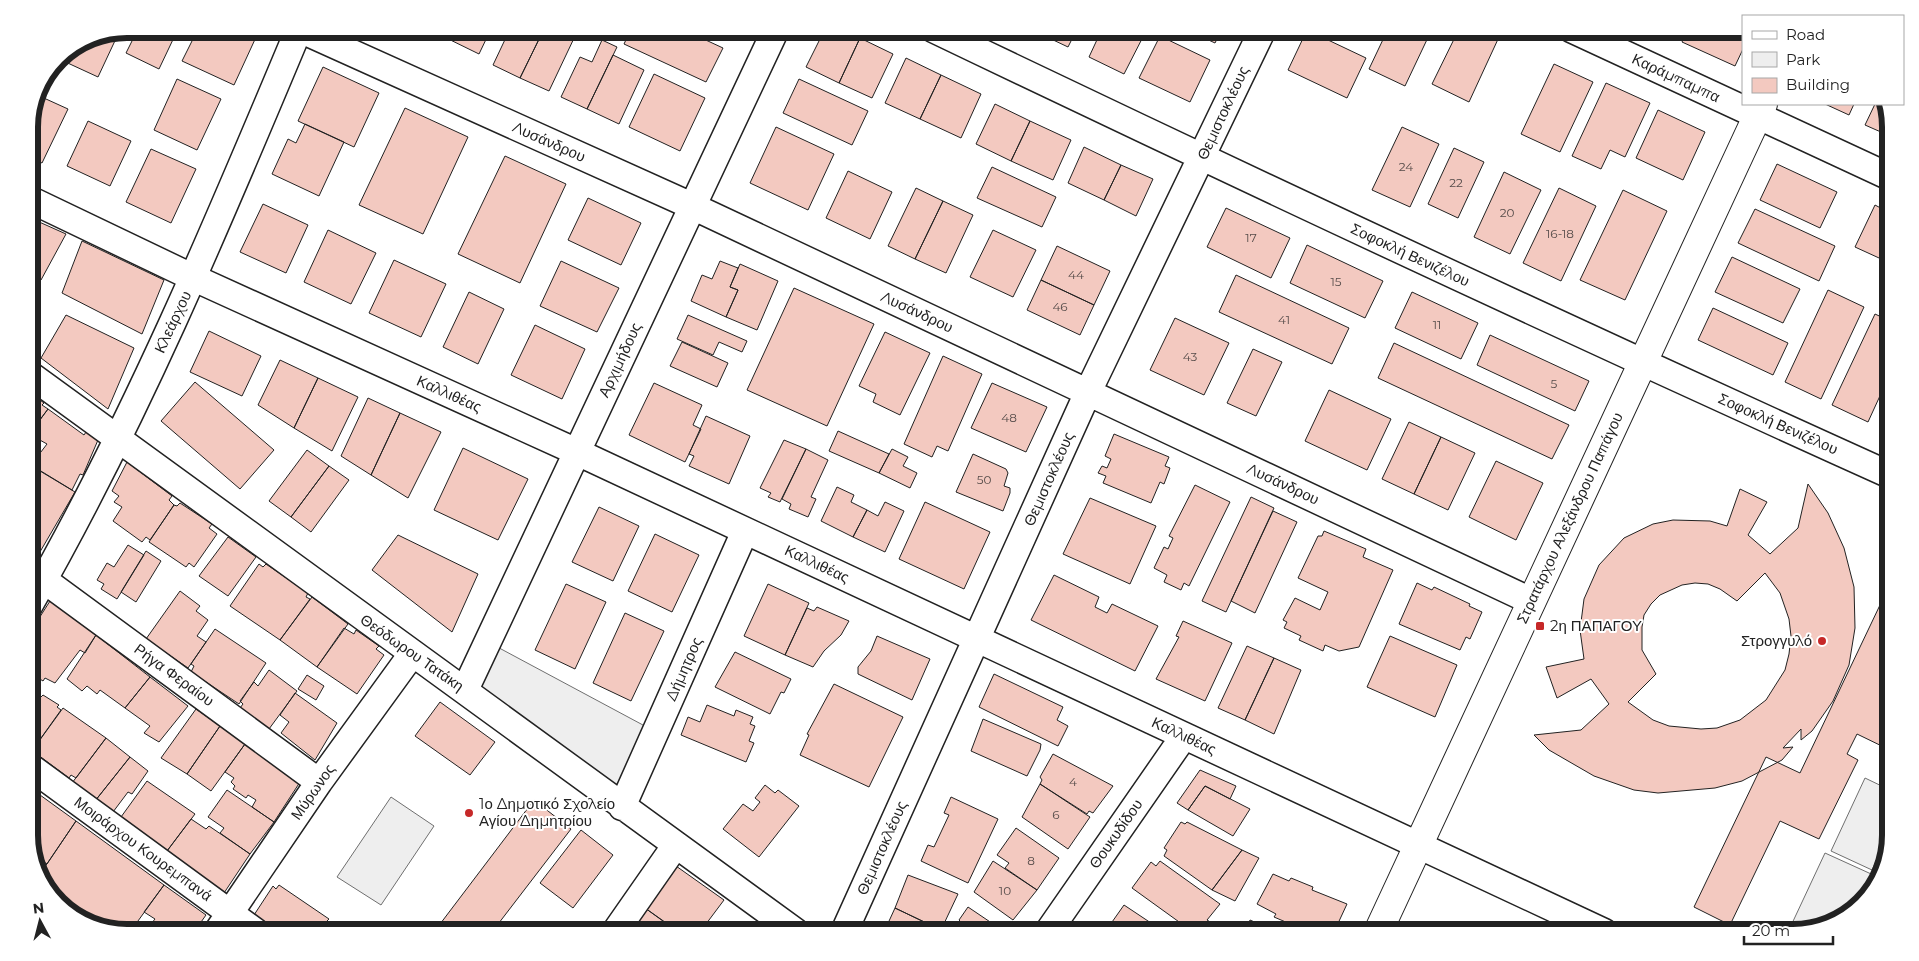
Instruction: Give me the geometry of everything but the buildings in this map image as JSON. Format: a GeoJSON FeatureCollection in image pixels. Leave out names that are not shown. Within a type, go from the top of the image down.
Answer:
{"type":"FeatureCollection","features":[{"type":"Feature","properties":{"kind":"street","name":"Κλεάρχου"},"geometry":{"type":"LineString","coordinates":[[38,572],[117,439],[194,278],[295,38]]}},
{"type":"Feature","properties":{"kind":"street","name":"Λυσάνδρου"},"geometry":{"type":"LineString","coordinates":[[319,38],[692,206],[1532,601]]}},
{"type":"Feature","properties":{"kind":"street","name":"Αρχιμήδους"},"geometry":{"type":"LineString","coordinates":[[465,690],[772,38]]}},
{"type":"Feature","properties":{"kind":"street","name":"Σοφοκλή Βενιζέλου"},"geometry":{"type":"LineString","coordinates":[[952,38],[1202,158],[1642,363],[1881,471]]}},
{"type":"Feature","properties":{"kind":"street","name":"Θεμιστοκλέους"},"geometry":{"type":"LineString","coordinates":[[848,924],[1088,392],[1202,158],[1258,38]]}},
{"type":"Feature","properties":{"kind":"street","name":"Καράμπαμπα"},"geometry":{"type":"LineString","coordinates":[[1592,38],[1742,102]]}},
{"type":"Feature","properties":{"kind":"street","name":"Καράμπαμπα"},"geometry":{"type":"LineString","coordinates":[[1748,105],[1881,171]]}},
{"type":"Feature","properties":{"kind":"street","name":"Στρατάρχου Αλεξάνδρου Παπάγου"},"geometry":{"type":"LineString","coordinates":[[1382,924],[1760,110]]}},
{"type":"Feature","properties":{"kind":"street","name":"Καλλιθέας"},"geometry":{"type":"LineString","coordinates":[[38,203],[194,278],[576,452],[1587,924]]}},
{"type":"Feature","properties":{"kind":"street","name":"Θεόδωρου Τατάκη"},"geometry":{"type":"LineString","coordinates":[[38,381],[785,924]]}},
{"type":"Feature","properties":{"kind":"street","name":"Δήμητρος"},"geometry":{"type":"LineString","coordinates":[[622,807],[745,531]]}},
{"type":"Feature","properties":{"kind":"street","name":"Ρήγα Φεραίου"},"geometry":{"type":"LineString","coordinates":[[38,575],[319,782]]}},
{"type":"Feature","properties":{"kind":"street","name":"Μύρωνος"},"geometry":{"type":"LineString","coordinates":[[224,923],[319,782],[412,654]]}},
{"type":"Feature","properties":{"kind":"street","name":"Θουκυδίδου"},"geometry":{"type":"LineString","coordinates":[[1054,924],[1184,736]]}},
{"type":"Feature","properties":{"kind":"street","name":"Μοιράρχου Κουρεμπανά"},"geometry":{"type":"LineString","coordinates":[[38,773],[224,923]]}},
{"type":"Feature","properties":{"kind":"street"},"geometry":{"type":"LineString","coordinates":[[621,924],[675,846]]}},
{"type":"Feature","properties":{"kind":"green space"},"geometry":{"type":"Polygon","coordinates":[[[488,642],[656,732],[622,807],[465,690],[488,642]]]}},
{"type":"Feature","properties":{"kind":"green space"},"geometry":{"type":"Polygon","coordinates":[[[1865,778],[1882,786],[1881,846],[1872,870],[1831,851],[1865,778]]]}},
{"type":"Feature","properties":{"kind":"green space"},"geometry":{"type":"Polygon","coordinates":[[[391,797],[434,826],[381,905],[337,877],[391,797]]]}},
{"type":"Feature","properties":{"kind":"green space"},"geometry":{"type":"Polygon","coordinates":[[[1825,853],[1872,874],[1856,898],[1837,912],[1816,920],[1792,924],[1825,853]]]}},
{"type":"Feature","properties":{"kind":"place","name":"2η ΠΑΠΑΓΟΥ"},"geometry":{"type":"Point","coordinates":[1540,626]}},
{"type":"Feature","properties":{"kind":"place","name":"Στρογγυλό"},"geometry":{"type":"Point","coordinates":[1822,641]}},
{"type":"Feature","properties":{"kind":"place","name":"1ο Δημοτικό Σχολείο Αγίου Δημητρίου"},"geometry":{"type":"Point","coordinates":[469,813]}}]}
